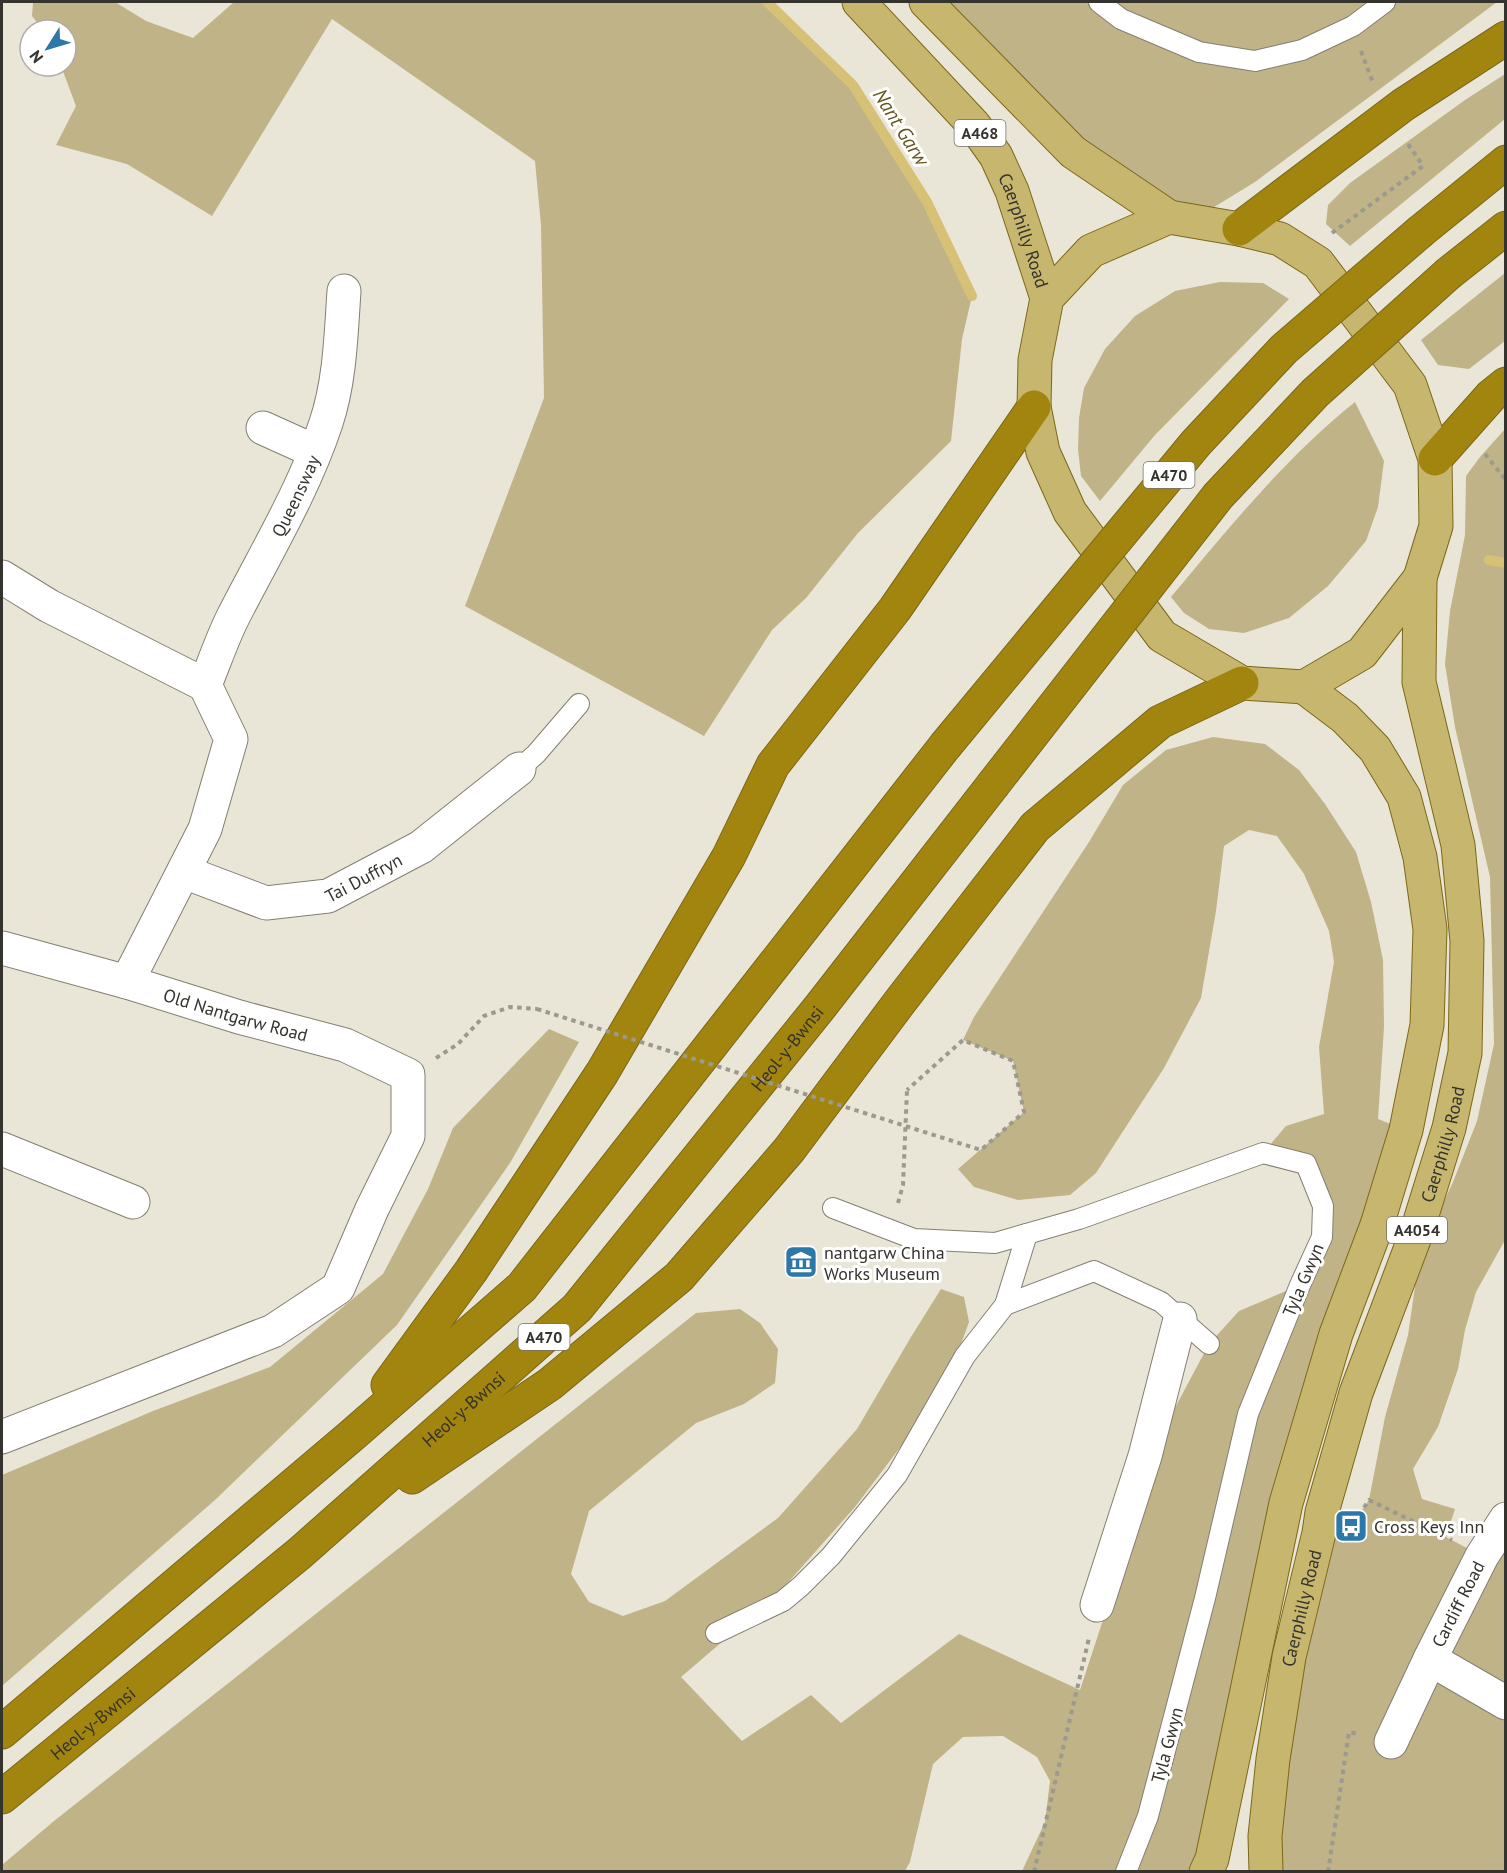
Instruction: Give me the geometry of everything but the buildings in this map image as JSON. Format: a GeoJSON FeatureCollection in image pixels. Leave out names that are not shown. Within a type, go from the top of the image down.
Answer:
{"type":"FeatureCollection","features":[{"type":"Feature","properties":{"kind":"highway"},"geometry":{"type":"LineString","coordinates":[[1239,229],[1396,110],[1506,38]]}},
{"type":"Feature","properties":{"kind":"highway","name":"A470"},"geometry":{"type":"LineString","coordinates":[[2,1732],[350,1437],[522,1287],[945,746],[1196,443],[1284,349],[1421,231],[1506,162]]}},
{"type":"Feature","properties":{"kind":"highway","name":"Heol-y-Bwnsi"},"geometry":{"type":"LineString","coordinates":[[2,1797],[300,1553],[577,1308],[820,1007],[1218,495],[1315,393],[1449,273],[1506,228]]}},
{"type":"Feature","properties":{"kind":"highway"},"geometry":{"type":"LineString","coordinates":[[1435,459],[1491,396],[1506,384]]}},
{"type":"Feature","properties":{"kind":"highway"},"geometry":{"type":"LineString","coordinates":[[350,1437],[471,1271],[602,1073],[729,856],[773,765],[895,609],[1034,407]]}},
{"type":"Feature","properties":{"kind":"highway"},"geometry":{"type":"LineString","coordinates":[[300,1553],[550,1384],[679,1277],[789,1150],[1035,827],[1160,722],[1242,683]]}},
{"type":"Feature","properties":{"kind":"main road","name":"Caerphilly Road"},"geometry":{"type":"LineString","coordinates":[[859,2],[974,124],[996,156],[1012,191],[1047,298]]}},
{"type":"Feature","properties":{"kind":"main road","name":"A468"},"geometry":{"type":"LineString","coordinates":[[926,2],[1073,152],[1169,217]]}},
{"type":"Feature","properties":{"kind":"main road"},"geometry":{"type":"LineString","coordinates":[[1169,217],[1239,229],[1280,239],[1318,263],[1410,385],[1435,459],[1436,526],[1420,578],[1362,653],[1304,687],[1242,683],[1162,636],[1070,512],[1043,452],[1034,407],[1035,360],[1047,298],[1091,251],[1169,217]]}},
{"type":"Feature","properties":{"kind":"main road","name":"Caerphilly Road"},"geometry":{"type":"LineString","coordinates":[[1266,1872],[1265,1836],[1273,1759],[1287,1668],[1322,1512],[1356,1393],[1416,1234],[1449,1128],[1465,1053],[1467,941],[1458,845],[1419,682],[1420,578]]}},
{"type":"Feature","properties":{"kind":"main road","name":"Caerphilly Road"},"geometry":{"type":"LineString","coordinates":[[1206,1872],[1212,1859],[1286,1503],[1336,1334],[1377,1225],[1406,1130],[1427,1025],[1430,929],[1420,857],[1404,797],[1375,749],[1345,717],[1304,687]]}},
{"type":"Feature","properties":{"kind":"street","name":"Queensway"},"geometry":{"type":"LineString","coordinates":[[205,686],[231,620],[274,540],[326,422],[339,358],[344,291]]}},
{"type":"Feature","properties":{"kind":"street"},"geometry":{"type":"LineString","coordinates":[[263,428],[314,451]]}},
{"type":"Feature","properties":{"kind":"street"},"geometry":{"type":"LineString","coordinates":[[2,577],[68,616],[205,686],[231,740],[205,830],[128,982]]}},
{"type":"Feature","properties":{"kind":"street","name":"Tai Duffryn"},"geometry":{"type":"LineString","coordinates":[[184,872],[266,903],[328,896],[421,847],[519,769]]}},
{"type":"Feature","properties":{"kind":"street","name":"Old Nantgarw Road"},"geometry":{"type":"LineString","coordinates":[[2,948],[128,982],[239,1017],[345,1045],[408,1075]]}},
{"type":"Feature","properties":{"kind":"street"},"geometry":{"type":"LineString","coordinates":[[2,1437],[273,1331],[338,1288],[372,1209],[408,1136],[408,1075]]}},
{"type":"Feature","properties":{"kind":"street"},"geometry":{"type":"LineString","coordinates":[[2,1149],[133,1202]]}},
{"type":"Feature","properties":{"kind":"street"},"geometry":{"type":"LineString","coordinates":[[1097,1605],[1145,1456],[1180,1318]]}},
{"type":"Feature","properties":{"kind":"street","name":"Cardiff Road"},"geometry":{"type":"LineString","coordinates":[[1391,1742],[1482,1556],[1506,1520]]}},
{"type":"Feature","properties":{"kind":"street","name":"Cardiff Road"},"geometry":{"type":"LineString","coordinates":[[1430,1659],[1506,1703]]}},
{"type":"Feature","properties":{"kind":"lane"},"geometry":{"type":"LineString","coordinates":[[1099,2],[1121,20],[1199,52],[1255,61],[1302,50],[1353,26],[1385,2]]}},
{"type":"Feature","properties":{"kind":"lane"},"geometry":{"type":"LineString","coordinates":[[519,769],[536,754],[579,704]]}},
{"type":"Feature","properties":{"kind":"lane","name":"Tyla Gwyn"},"geometry":{"type":"LineString","coordinates":[[833,1208],[914,1239],[999,1243],[1079,1219],[1263,1153],[1306,1164],[1323,1206],[1322,1237],[1248,1414],[1206,1598],[1148,1816],[1126,1872]]}},
{"type":"Feature","properties":{"kind":"lane"},"geometry":{"type":"LineString","coordinates":[[716,1633],[783,1601],[801,1586],[831,1556],[897,1475],[965,1356],[1005,1305],[1027,1234]]}},
{"type":"Feature","properties":{"kind":"lane"},"geometry":{"type":"LineString","coordinates":[[1005,1305],[1094,1271],[1161,1302],[1209,1344]]}},
{"type":"Feature","properties":{"kind":"path"},"geometry":{"type":"LineString","coordinates":[[1353,26],[1376,90]]}},
{"type":"Feature","properties":{"kind":"path"},"geometry":{"type":"LineString","coordinates":[[1324,238],[1423,166],[1407,142]]}},
{"type":"Feature","properties":{"kind":"path"},"geometry":{"type":"LineString","coordinates":[[1485,454],[1506,480]]}},
{"type":"Feature","properties":{"kind":"path"},"geometry":{"type":"LineString","coordinates":[[408,1075],[458,1044],[484,1016],[510,1006],[537,1009],[981,1150],[1024,1112],[1013,1060],[963,1040],[907,1090],[903,1185],[891,1230]]}},
{"type":"Feature","properties":{"kind":"path"},"geometry":{"type":"LineString","coordinates":[[1322,1512],[1351,1526],[1369,1500],[1446,1536],[1482,1556]]}},
{"type":"Feature","properties":{"kind":"path"},"geometry":{"type":"LineString","coordinates":[[1034,1872],[1097,1605]]}},
{"type":"Feature","properties":{"kind":"path"},"geometry":{"type":"LineString","coordinates":[[1328,1872],[1349,1732],[1391,1742]]}},
{"type":"Feature","properties":{"kind":"shaded area"},"geometry":{"type":"Polygon","coordinates":[[[33,2],[115,2],[146,21],[193,38],[234,2],[767,2],[853,85],[927,202],[972,296],[962,339],[951,441],[858,533],[806,598],[772,630],[704,736],[465,606],[544,398],[541,225],[535,161],[332,19],[212,216],[127,164],[56,145],[76,106],[66,78],[78,78],[78,18],[34,18],[33,2]]]}},
{"type":"Feature","properties":{"kind":"shaded area"},"geometry":{"type":"Polygon","coordinates":[[[926,2],[1497,2],[1255,182],[1193,220],[1169,217],[926,2]]]}},
{"type":"Feature","properties":{"kind":"shaded area"},"geometry":{"type":"Polygon","coordinates":[[[1505,74],[1505,119],[1350,246],[1326,224],[1328,205],[1350,183],[1505,74]]]}},
{"type":"Feature","properties":{"kind":"shaded area"},"geometry":{"type":"Polygon","coordinates":[[[1505,273],[1505,341],[1469,369],[1438,365],[1421,340],[1505,273]]]}},
{"type":"Feature","properties":{"kind":"shaded area"},"geometry":{"type":"Polygon","coordinates":[[[1220,282],[1263,283],[1289,299],[1155,435],[1100,501],[1081,476],[1078,449],[1079,418],[1084,388],[1105,349],[1135,316],[1175,291],[1220,282]]]}},
{"type":"Feature","properties":{"kind":"shaded area"},"geometry":{"type":"Polygon","coordinates":[[[1355,402],[1384,461],[1378,507],[1366,541],[1328,586],[1289,618],[1244,633],[1209,629],[1184,613],[1171,597],[1281,470],[1355,402]]]}},
{"type":"Feature","properties":{"kind":"shaded area"},"geometry":{"type":"Polygon","coordinates":[[[1505,429],[1505,1240],[1476,1292],[1465,1330],[1458,1369],[1438,1427],[1413,1469],[1422,1499],[1455,1509],[1446,1537],[1482,1556],[1505,1519],[1505,1871],[1266,1872],[1322,1512],[1351,1526],[1369,1500],[1385,1417],[1408,1335],[1416,1280],[1430,1231],[1453,1182],[1477,1121],[1494,1044],[1490,877],[1455,727],[1445,664],[1450,611],[1465,535],[1466,476],[1505,429]]]}},
{"type":"Feature","properties":{"kind":"shaded area"},"geometry":{"type":"Polygon","coordinates":[[[1213,737],[1265,744],[1299,770],[1325,804],[1356,852],[1371,902],[1383,960],[1384,1027],[1378,1119],[1406,1130],[1336,1334],[1206,1871],[1022,1871],[1045,1822],[1050,1781],[1037,1757],[1003,1736],[963,1737],[933,1764],[910,1862],[905,1871],[2,1872],[2,1865],[54,1821],[696,1313],[740,1309],[760,1323],[778,1349],[775,1383],[744,1404],[696,1423],[589,1511],[571,1574],[589,1602],[623,1616],[665,1601],[778,1518],[857,1429],[941,1289],[964,1297],[969,1322],[945,1388],[855,1507],[777,1595],[681,1677],[742,1741],[811,1695],[841,1723],[959,1634],[1080,1690],[1169,1419],[1209,1344],[1239,1311],[1300,1285],[1322,1237],[1306,1164],[1263,1153],[1286,1126],[1324,1114],[1319,1047],[1334,962],[1329,931],[1304,874],[1277,836],[1249,830],[1224,846],[1216,911],[1201,998],[1164,1068],[1096,1173],[1070,1195],[1018,1200],[974,1187],[958,1169],[1024,1112],[1013,1061],[963,1040],[974,1017],[1089,842],[1123,785],[1166,750],[1213,737]]]}},
{"type":"Feature","properties":{"kind":"shaded area"},"geometry":{"type":"Polygon","coordinates":[[[549,1029],[579,1042],[510,1163],[397,1325],[215,1500],[2,1686],[2,1475],[153,1411],[270,1367],[383,1274],[428,1189],[453,1128],[549,1029]]]}},
{"type":"Feature","properties":{"kind":"waterway","name":"Nant Garw"},"geometry":{"type":"LineString","coordinates":[[767,2],[853,85],[927,202],[972,296]]}},
{"type":"Feature","properties":{"kind":"waterway","name":"Nant Garw"},"geometry":{"type":"LineString","coordinates":[[1489,560],[1506,563]]}},
{"type":"Feature","properties":{"kind":"place","name":"nantgarw China Works Museum"},"geometry":{"type":"Point","coordinates":[801,1262]}},
{"type":"Feature","properties":{"kind":"place","name":"Cross Keys Inn"},"geometry":{"type":"Point","coordinates":[1351,1526]}}]}
